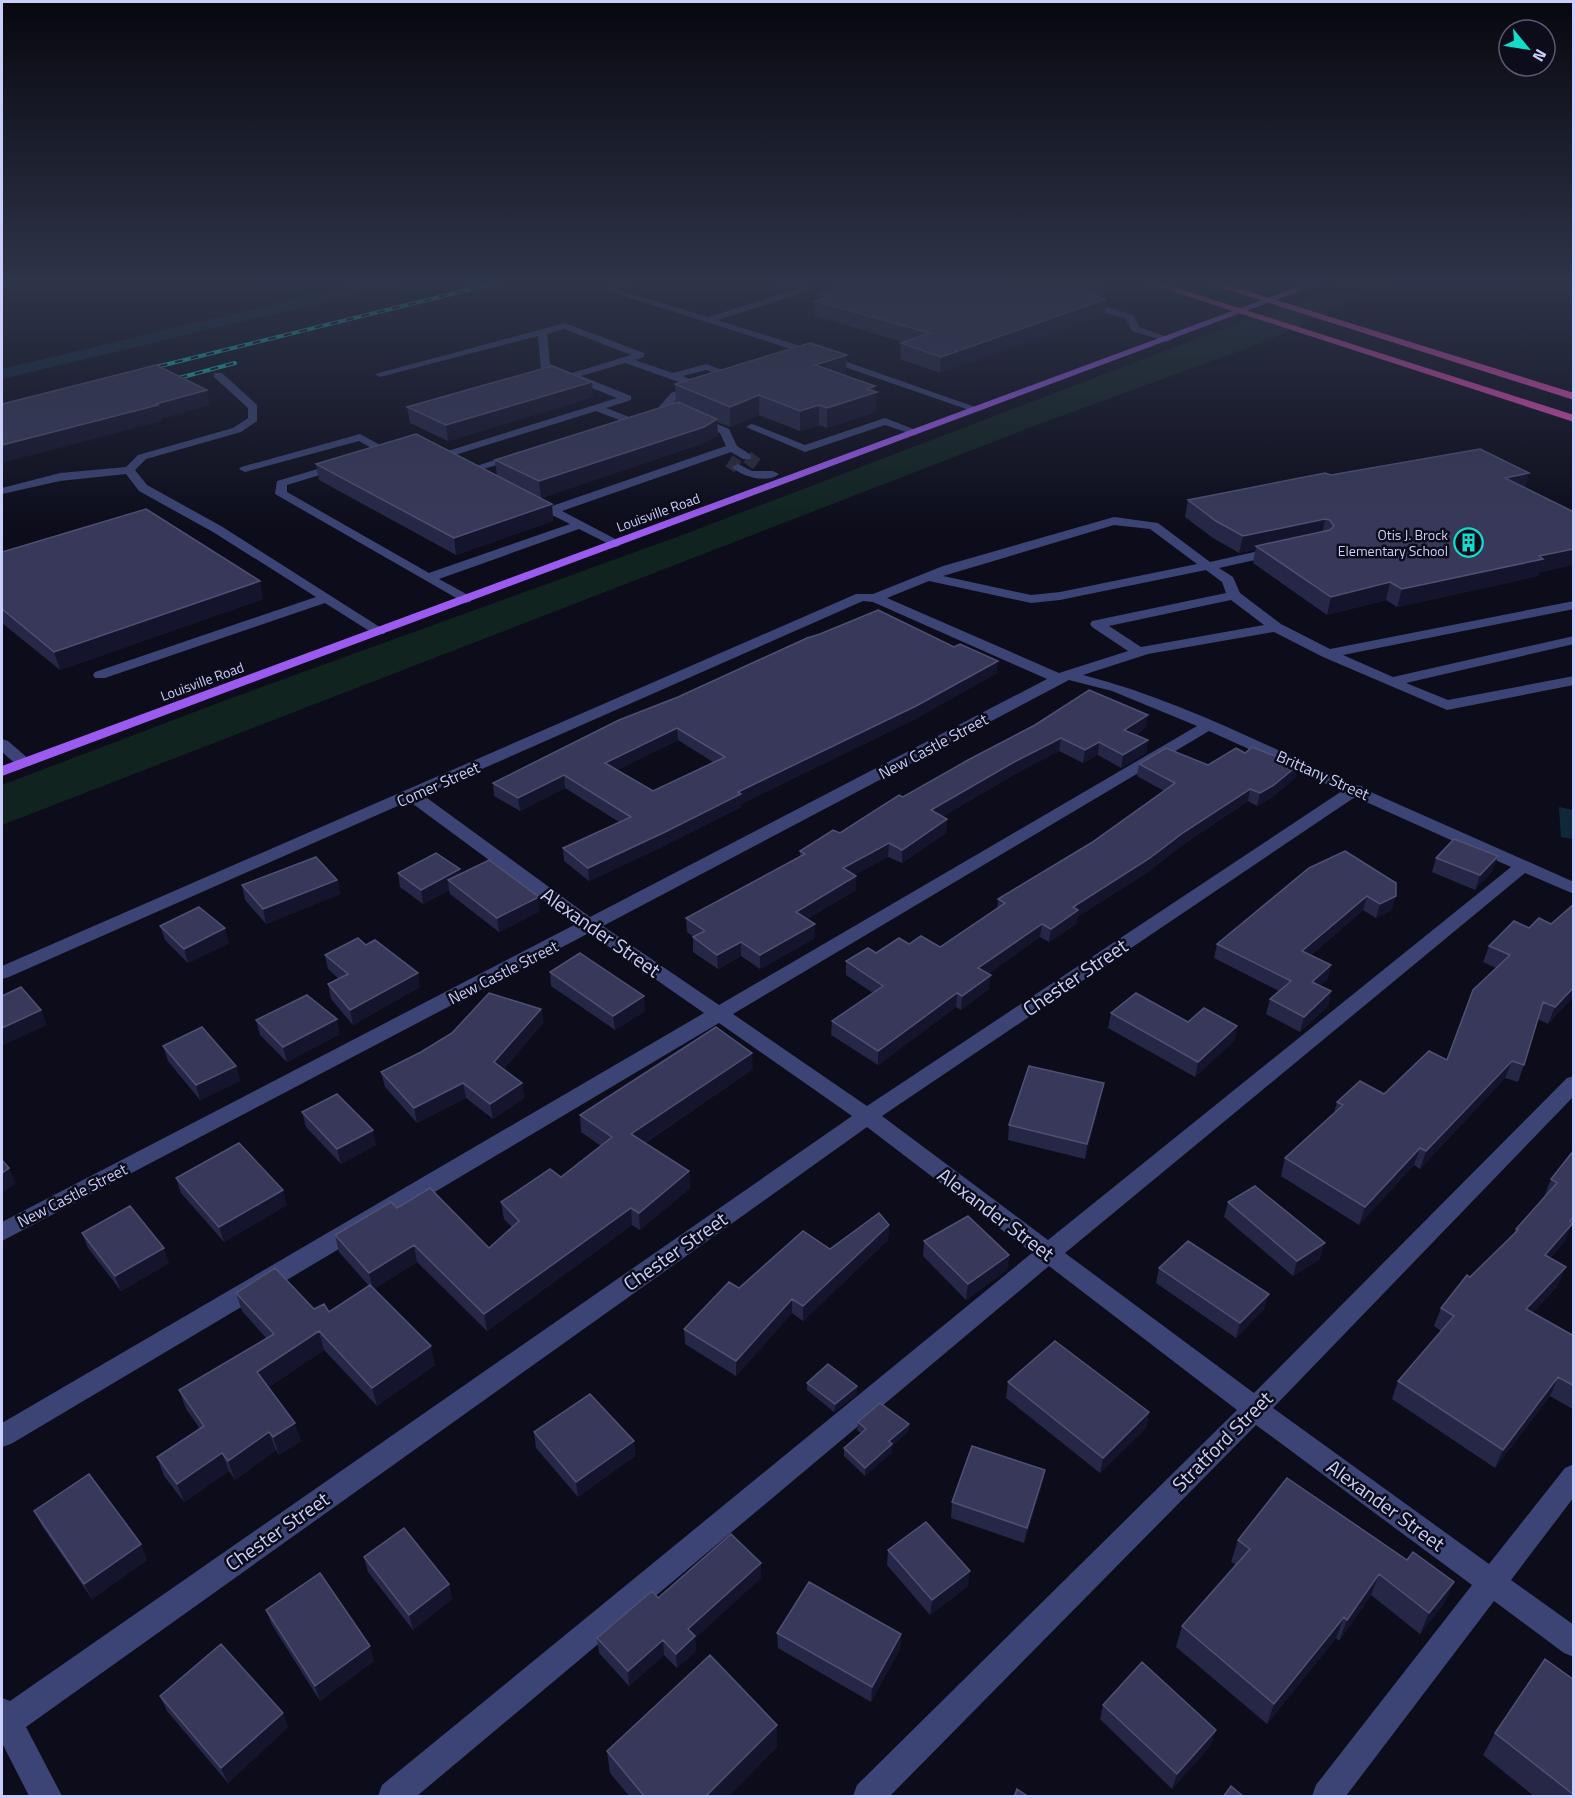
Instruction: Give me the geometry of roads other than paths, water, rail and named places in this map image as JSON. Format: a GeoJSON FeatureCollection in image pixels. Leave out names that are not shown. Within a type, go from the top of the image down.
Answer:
{"type":"FeatureCollection","features":[{"type":"Feature","properties":{"kind":"highway"},"geometry":{"type":"LineString","coordinates":[[1403,364],[1574,419]]}},
{"type":"Feature","properties":{"kind":"highway"},"geometry":{"type":"LineString","coordinates":[[1466,364],[1574,397]]}},
{"type":"Feature","properties":{"kind":"main road","name":"Louisville Road"},"geometry":{"type":"LineString","coordinates":[[2,771],[617,543],[779,477],[915,432],[1100,364]]}},
{"type":"Feature","properties":{"kind":"street"},"geometry":{"type":"LineString","coordinates":[[380,374],[419,364]]}},
{"type":"Feature","properties":{"kind":"street"},"geometry":{"type":"LineString","coordinates":[[491,480],[438,453],[627,398],[544,366],[544,364]]}},
{"type":"Feature","properties":{"kind":"street"},"geometry":{"type":"LineString","coordinates":[[572,376],[612,364]]}},
{"type":"Feature","properties":{"kind":"street"},"geometry":{"type":"LineString","coordinates":[[636,364],[701,387]]}},
{"type":"Feature","properties":{"kind":"street"},"geometry":{"type":"LineString","coordinates":[[840,364],[976,409]]}},
{"type":"Feature","properties":{"kind":"street"},"geometry":{"type":"LineString","coordinates":[[672,376],[706,367],[733,376],[675,395],[659,410],[681,412],[725,430],[732,448],[779,477]]}},
{"type":"Feature","properties":{"kind":"street"},"geometry":{"type":"LineString","coordinates":[[2,492],[60,477],[129,470],[142,457],[237,430],[253,418],[253,407],[218,375]]}},
{"type":"Feature","properties":{"kind":"street"},"geometry":{"type":"LineString","coordinates":[[597,408],[632,419],[612,426]]}},
{"type":"Feature","properties":{"kind":"street"},"geometry":{"type":"LineString","coordinates":[[751,427],[805,449],[885,421],[915,432]]}},
{"type":"Feature","properties":{"kind":"street"},"geometry":{"type":"LineString","coordinates":[[245,469],[360,437],[392,450],[281,483],[281,494],[465,599]]}},
{"type":"Feature","properties":{"kind":"street"},"geometry":{"type":"LineString","coordinates":[[552,510],[732,448]]}},
{"type":"Feature","properties":{"kind":"street"},"geometry":{"type":"LineString","coordinates":[[471,470],[526,453]]}},
{"type":"Feature","properties":{"kind":"street"},"geometry":{"type":"LineString","coordinates":[[716,454],[750,474],[779,477]]}},
{"type":"Feature","properties":{"kind":"street"},"geometry":{"type":"LineString","coordinates":[[129,470],[143,488],[217,529],[378,631]]}},
{"type":"Feature","properties":{"kind":"street"},"geometry":{"type":"LineString","coordinates":[[522,495],[617,543]]}},
{"type":"Feature","properties":{"kind":"street"},"geometry":{"type":"LineString","coordinates":[[147,509],[169,503]]}},
{"type":"Feature","properties":{"kind":"street"},"geometry":{"type":"LineString","coordinates":[[1085,530],[1098,514]]}},
{"type":"Feature","properties":{"kind":"street","name":"Comer Street"},"geometry":{"type":"LineString","coordinates":[[2,973],[861,597],[875,598],[928,577],[1114,521],[1154,526],[1228,580],[1234,596],[1276,627],[1328,654],[1447,705],[1574,680]]}},
{"type":"Feature","properties":{"kind":"street"},"geometry":{"type":"LineString","coordinates":[[428,578],[580,525]]}},
{"type":"Feature","properties":{"kind":"street"},"geometry":{"type":"LineString","coordinates":[[928,577],[1031,599],[1060,596],[1288,549]]}},
{"type":"Feature","properties":{"kind":"street"},"geometry":{"type":"LineString","coordinates":[[1140,652],[1097,624],[1234,596]]}},
{"type":"Feature","properties":{"kind":"street"},"geometry":{"type":"LineString","coordinates":[[100,675],[327,598]]}},
{"type":"Feature","properties":{"kind":"street","name":"Brittany Street"},"geometry":{"type":"LineString","coordinates":[[875,598],[1063,677],[1117,688],[1209,725],[1356,789],[1522,867],[1574,888]]}},
{"type":"Feature","properties":{"kind":"street"},"geometry":{"type":"LineString","coordinates":[[1328,654],[1574,605]]}},
{"type":"Feature","properties":{"kind":"street","name":"New Castle Street"},"geometry":{"type":"LineString","coordinates":[[2,1232],[591,926],[1063,677],[1140,652],[1276,627]]}},
{"type":"Feature","properties":{"kind":"street"},"geometry":{"type":"LineString","coordinates":[[1391,682],[1574,639]]}},
{"type":"Feature","properties":{"kind":"street"},"geometry":{"type":"LineString","coordinates":[[2,1436],[1209,725]]}},
{"type":"Feature","properties":{"kind":"street"},"geometry":{"type":"LineString","coordinates":[[2,744],[24,763]]}},
{"type":"Feature","properties":{"kind":"street","name":"Chester Street"},"geometry":{"type":"LineString","coordinates":[[3,1720],[867,1116],[1356,789]]}},
{"type":"Feature","properties":{"kind":"street","name":"Alexander Street"},"geometry":{"type":"LineString","coordinates":[[412,795],[591,926],[867,1116],[1255,1408],[1574,1643]]}},
{"type":"Feature","properties":{"kind":"street"},"geometry":{"type":"LineString","coordinates":[[393,1797],[1049,1253],[1522,867]]}},
{"type":"Feature","properties":{"kind":"street","name":"Stratford Street"},"geometry":{"type":"LineString","coordinates":[[868,1797],[1574,1083]]}},
{"type":"Feature","properties":{"kind":"street"},"geometry":{"type":"LineString","coordinates":[[1327,1797],[1574,1476]]}},
{"type":"Feature","properties":{"kind":"street"},"geometry":{"type":"LineString","coordinates":[[3,1720],[46,1797]]}},
{"type":"Feature","properties":{"kind":"water"},"geometry":{"type":"Polygon","coordinates":[[[1559,807],[1573,810],[1573,839],[1561,837],[1559,807]]]}},
{"type":"Feature","properties":{"kind":"waterway"},"geometry":{"type":"LineString","coordinates":[[2,374],[44,364]]}},
{"type":"Feature","properties":{"kind":"tunnel"},"geometry":{"type":"LineString","coordinates":[[747,457],[757,464]]}},
{"type":"Feature","properties":{"kind":"tunnel"},"geometry":{"type":"LineString","coordinates":[[729,461],[738,467]]}},
{"type":"Feature","properties":{"kind":"railway"},"geometry":{"type":"LineString","coordinates":[[144,370],[169,364]]}},
{"type":"Feature","properties":{"kind":"railway"},"geometry":{"type":"LineString","coordinates":[[164,382],[232,364]]}},
{"type":"Feature","properties":{"kind":"place","name":"Otis J. Brock Elementary School"},"geometry":{"type":"Point","coordinates":[1469,542]}}]}
